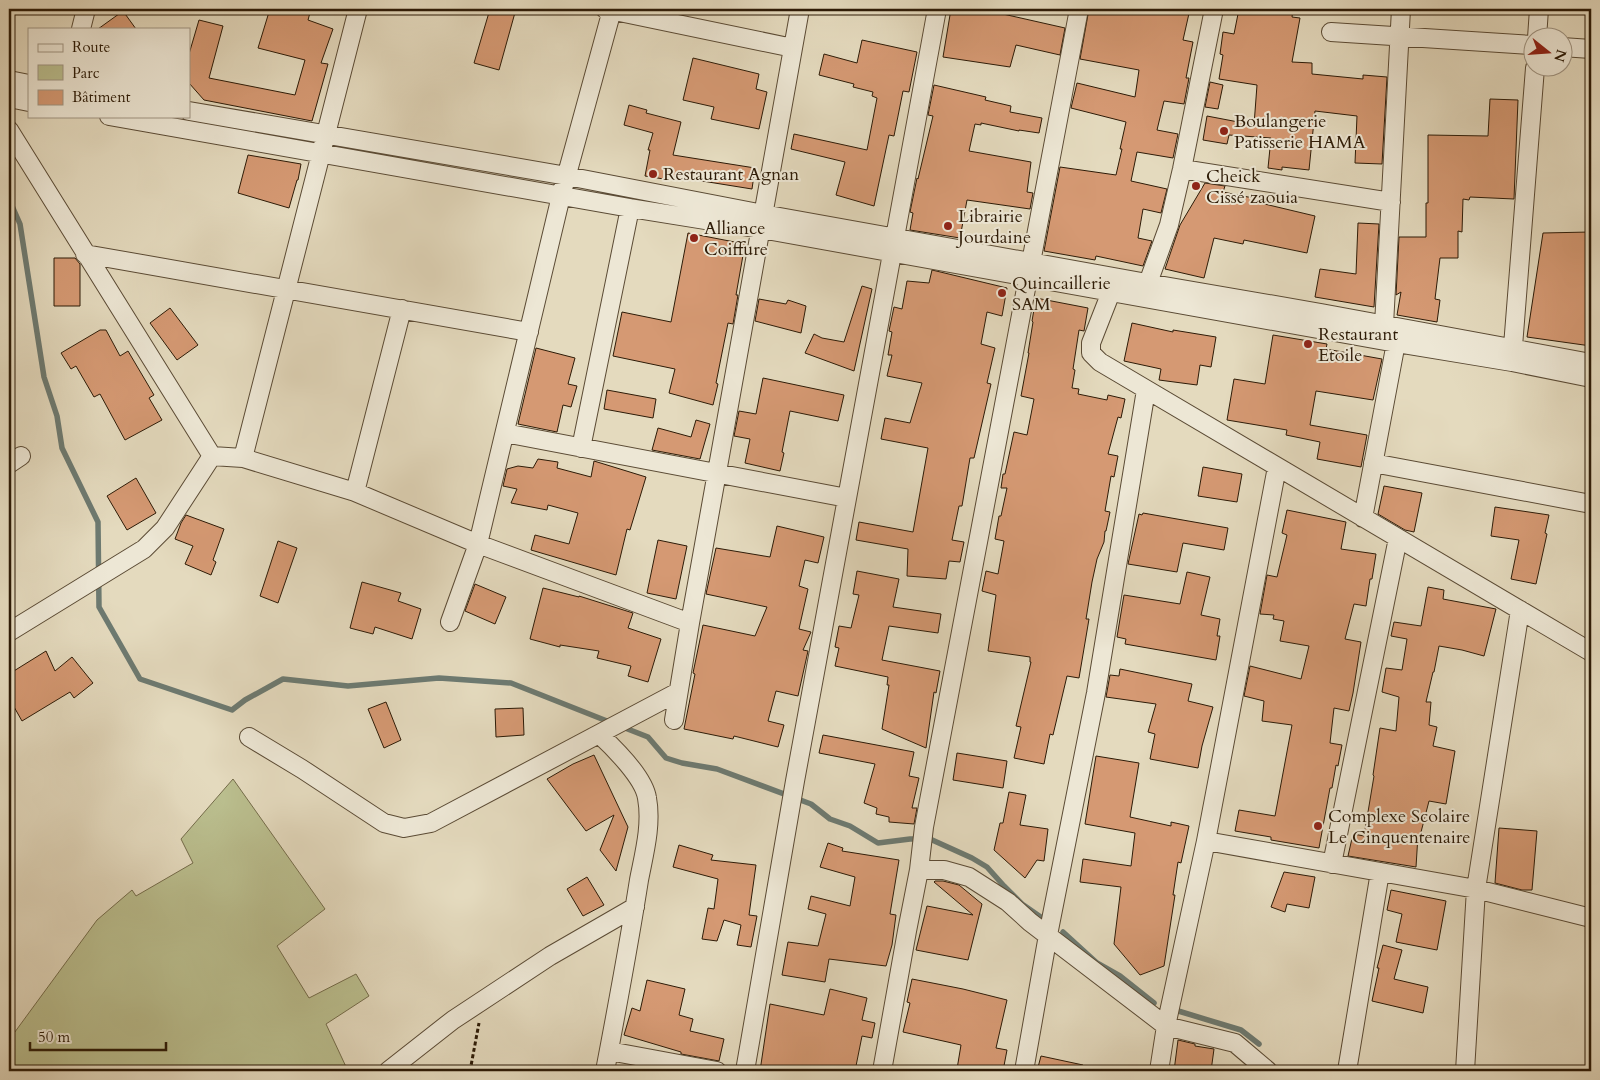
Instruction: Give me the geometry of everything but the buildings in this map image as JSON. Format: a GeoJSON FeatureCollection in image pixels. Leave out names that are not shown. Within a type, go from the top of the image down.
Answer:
{"type":"FeatureCollection","features":[{"type":"Feature","properties":{"kind":"street"},"geometry":{"type":"LineString","coordinates":[[81,28],[86,9]]}},
{"type":"Feature","properties":{"kind":"street"},"geometry":{"type":"LineString","coordinates":[[243,458],[358,9]]}},
{"type":"Feature","properties":{"kind":"street"},"geometry":{"type":"LineString","coordinates":[[450,622],[478,544],[609,9],[671,16],[793,48]]}},
{"type":"Feature","properties":{"kind":"street"},"geometry":{"type":"LineString","coordinates":[[674,720],[800,9]]}},
{"type":"Feature","properties":{"kind":"street"},"geometry":{"type":"LineString","coordinates":[[745,1071],[789,814],[937,9]]}},
{"type":"Feature","properties":{"kind":"street"},"geometry":{"type":"LineString","coordinates":[[882,1071],[905,940],[920,870],[920,852],[924,827],[1079,9]]}},
{"type":"Feature","properties":{"kind":"street"},"geometry":{"type":"LineString","coordinates":[[1145,290],[1169,225],[1214,9]]}},
{"type":"Feature","properties":{"kind":"street"},"geometry":{"type":"LineString","coordinates":[[1363,518],[1374,464],[1393,332],[1391,202],[1401,9]]}},
{"type":"Feature","properties":{"kind":"street"},"geometry":{"type":"LineString","coordinates":[[1538,28],[1539,9]]}},
{"type":"Feature","properties":{"kind":"street"},"geometry":{"type":"LineString","coordinates":[[1332,32],[1522,44]]}},
{"type":"Feature","properties":{"kind":"street"},"geometry":{"type":"LineString","coordinates":[[1572,48],[1591,49]]}},
{"type":"Feature","properties":{"kind":"street"},"geometry":{"type":"LineString","coordinates":[[1513,355],[1534,78]]}},
{"type":"Feature","properties":{"kind":"street"},"geometry":{"type":"LineString","coordinates":[[9,80],[28,84]]}},
{"type":"Feature","properties":{"kind":"street"},"geometry":{"type":"LineString","coordinates":[[9,98],[28,102]]}},
{"type":"Feature","properties":{"kind":"street"},"geometry":{"type":"LineString","coordinates":[[190,111],[567,176],[762,221],[1030,270],[1393,332],[1513,355],[1591,363]]}},
{"type":"Feature","properties":{"kind":"street"},"geometry":{"type":"LineString","coordinates":[[120,118],[630,208],[762,221]]}},
{"type":"Feature","properties":{"kind":"street"},"geometry":{"type":"LineString","coordinates":[[9,130],[212,456]]}},
{"type":"Feature","properties":{"kind":"street"},"geometry":{"type":"LineString","coordinates":[[1182,169],[1391,202]]}},
{"type":"Feature","properties":{"kind":"street"},"geometry":{"type":"LineString","coordinates":[[581,448],[630,208]]}},
{"type":"Feature","properties":{"kind":"street"},"geometry":{"type":"LineString","coordinates":[[85,254],[529,332]]}},
{"type":"Feature","properties":{"kind":"street"},"geometry":{"type":"LineString","coordinates":[[1030,270],[1111,292],[1145,290]]}},
{"type":"Feature","properties":{"kind":"street"},"geometry":{"type":"LineString","coordinates":[[1111,292],[1091,343],[1091,353],[1100,362],[1591,652]]}},
{"type":"Feature","properties":{"kind":"street"},"geometry":{"type":"LineString","coordinates":[[355,492],[402,309]]}},
{"type":"Feature","properties":{"kind":"street"},"geometry":{"type":"LineString","coordinates":[[1513,355],[1591,378]]}},
{"type":"Feature","properties":{"kind":"street"},"geometry":{"type":"LineString","coordinates":[[1024,1071],[1048,935],[1096,693],[1146,390]]}},
{"type":"Feature","properties":{"kind":"street"},"geometry":{"type":"LineString","coordinates":[[505,433],[847,498]]}},
{"type":"Feature","properties":{"kind":"street"},"geometry":{"type":"LineString","coordinates":[[212,456],[243,458],[355,492],[478,544],[690,624]]}},
{"type":"Feature","properties":{"kind":"street"},"geometry":{"type":"LineString","coordinates":[[9,632],[144,549],[165,528],[212,456]]}},
{"type":"Feature","properties":{"kind":"street"},"geometry":{"type":"LineString","coordinates":[[1374,464],[1591,504]]}},
{"type":"Feature","properties":{"kind":"street"},"geometry":{"type":"LineString","coordinates":[[1159,1071],[1166,1026],[1206,841],[1277,467]]}},
{"type":"Feature","properties":{"kind":"street"},"geometry":{"type":"LineString","coordinates":[[1332,864],[1398,538]]}},
{"type":"Feature","properties":{"kind":"street"},"geometry":{"type":"LineString","coordinates":[[1465,1071],[1476,889],[1520,610]]}},
{"type":"Feature","properties":{"kind":"street"},"geometry":{"type":"LineString","coordinates":[[249,737],[384,823],[404,828],[431,823],[678,692]]}},
{"type":"Feature","properties":{"kind":"street"},"geometry":{"type":"LineString","coordinates":[[605,1071],[649,818],[647,795],[635,773],[612,746],[606,731]]}},
{"type":"Feature","properties":{"kind":"street"},"geometry":{"type":"LineString","coordinates":[[1206,841],[1476,889],[1591,918]]}},
{"type":"Feature","properties":{"kind":"street"},"geometry":{"type":"LineString","coordinates":[[920,870],[944,870],[969,877],[1008,902],[1030,922],[1166,1026],[1235,1043],[1268,1071]]}},
{"type":"Feature","properties":{"kind":"street"},"geometry":{"type":"LineString","coordinates":[[1347,1071],[1380,872]]}},
{"type":"Feature","properties":{"kind":"street"},"geometry":{"type":"LineString","coordinates":[[388,1071],[453,1020],[483,1000],[550,956],[635,907]]}},
{"type":"Feature","properties":{"kind":"street"},"geometry":{"type":"LineString","coordinates":[[609,1051],[717,1071]]}},
{"type":"Feature","properties":{"kind":"path"},"geometry":{"type":"LineString","coordinates":[[470,1071],[483,1000]]}},
{"type":"Feature","properties":{"kind":"green space"},"geometry":{"type":"Polygon","coordinates":[[[233,779],[325,909],[277,946],[309,998],[356,974],[369,996],[326,1024],[348,1071],[9,1071],[9,1040],[97,920],[132,890],[136,896],[193,863],[181,839],[233,779]]]}},
{"type":"Feature","properties":{"kind":"waterway"},"geometry":{"type":"LineString","coordinates":[[9,199],[20,224],[44,377],[57,416],[62,448],[98,522],[99,607],[140,679],[232,710],[245,700],[283,679],[348,686],[439,678],[511,683],[612,723]]}},
{"type":"Feature","properties":{"kind":"waterway"},"geometry":{"type":"LineString","coordinates":[[620,726],[648,737],[666,758],[682,763],[717,769],[811,804],[830,819],[850,826],[878,843],[910,839],[930,839],[972,858],[987,867],[1022,904],[1045,920]]}},
{"type":"Feature","properties":{"kind":"waterway"},"geometry":{"type":"LineString","coordinates":[[1063,932],[1097,963],[1120,976],[1154,1003]]}},
{"type":"Feature","properties":{"kind":"waterway"},"geometry":{"type":"LineString","coordinates":[[1175,1010],[1241,1030],[1259,1044]]}},
{"type":"Feature","properties":{"kind":"place","name":"Boulangerie Patisserie HAMA"},"geometry":{"type":"Point","coordinates":[1224,131]}},
{"type":"Feature","properties":{"kind":"place","name":"Restaurant Agnan"},"geometry":{"type":"Point","coordinates":[653,174]}},
{"type":"Feature","properties":{"kind":"place","name":"Cheick Cissé zaouia"},"geometry":{"type":"Point","coordinates":[1196,186]}},
{"type":"Feature","properties":{"kind":"place","name":"Librairie Jourdaine"},"geometry":{"type":"Point","coordinates":[948,226]}},
{"type":"Feature","properties":{"kind":"place","name":"Alliance Coiffure"},"geometry":{"type":"Point","coordinates":[694,238]}},
{"type":"Feature","properties":{"kind":"place","name":"Quincaillerie SAM"},"geometry":{"type":"Point","coordinates":[1002,293]}},
{"type":"Feature","properties":{"kind":"place","name":"Restaurant Etoile"},"geometry":{"type":"Point","coordinates":[1308,344]}},
{"type":"Feature","properties":{"kind":"place","name":"Complexe Scolaire Le Cinquentenaire"},"geometry":{"type":"Point","coordinates":[1318,826]}}]}
